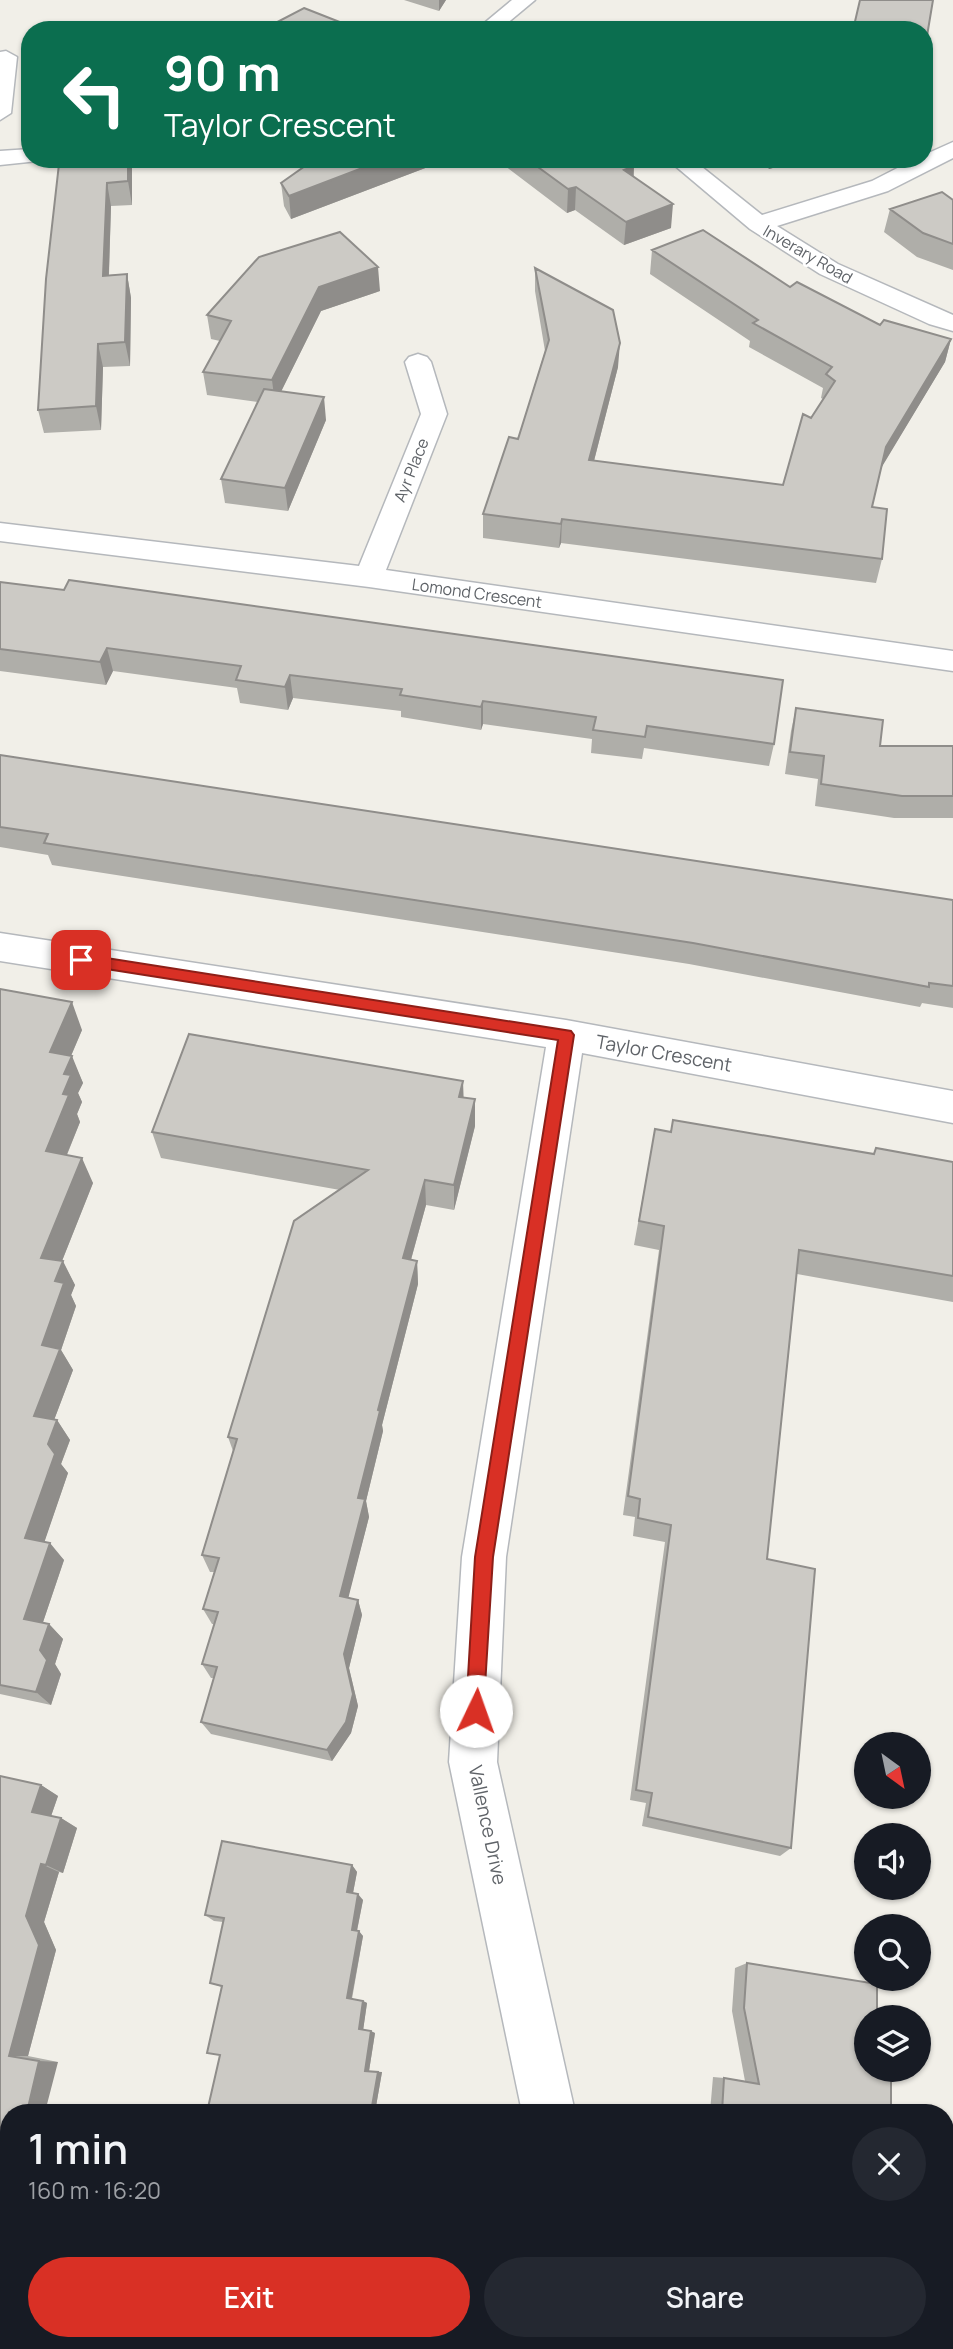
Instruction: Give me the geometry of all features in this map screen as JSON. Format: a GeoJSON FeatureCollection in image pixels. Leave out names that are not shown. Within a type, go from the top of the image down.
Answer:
{"type":"FeatureCollection","features":[{"type":"Feature","properties":{"kind":"street"},"geometry":{"type":"LineString","coordinates":[[498,21],[525,0]]}},
{"type":"Feature","properties":{"kind":"street"},"geometry":{"type":"LineString","coordinates":[[0,113],[6,57]]}},
{"type":"Feature","properties":{"kind":"street"},"geometry":{"type":"LineString","coordinates":[[933,159],[953,149]]}},
{"type":"Feature","properties":{"kind":"street"},"geometry":{"type":"LineString","coordinates":[[0,158],[21,157]]}},
{"type":"Feature","properties":{"kind":"street","name":"Inverary Road"},"geometry":{"type":"LineString","coordinates":[[689,168],[758,224],[829,269],[938,319],[953,323]]}},
{"type":"Feature","properties":{"kind":"street"},"geometry":{"type":"LineString","coordinates":[[758,224],[880,186],[916,168]]}},
{"type":"Feature","properties":{"kind":"street","name":"Ayr Place"},"geometry":{"type":"LineString","coordinates":[[369,577],[434,414],[418,362]]}},
{"type":"Feature","properties":{"kind":"street","name":"Lomond Crescent"},"geometry":{"type":"LineString","coordinates":[[0,532],[369,577],[953,661]]}},
{"type":"Feature","properties":{"kind":"street","name":"Taylor Crescent"},"geometry":{"type":"LineString","coordinates":[[0,947],[566,1035],[953,1107]]}},
{"type":"Feature","properties":{"kind":"street","name":"Vallence Drive"},"geometry":{"type":"LineString","coordinates":[[547,2104],[474,1762],[484,1557],[566,1035]]}},
{"type":"Feature","properties":{"kind":"building"},"geometry":{"type":"Polygon","coordinates":[[[860,0],[933,0],[930,21],[855,21],[860,0]]]}},
{"type":"Feature","properties":{"kind":"building"},"geometry":{"type":"Polygon","coordinates":[[[304,8],[337,21],[279,21],[304,8]]]}},
{"type":"Feature","properties":{"kind":"building"},"geometry":{"type":"Polygon","coordinates":[[[59,168],[128,168],[128,181],[107,183],[103,276],[127,274],[125,342],[98,344],[96,406],[38,410],[46,279],[59,168]]]}},
{"type":"Feature","properties":{"kind":"building"},"geometry":{"type":"Polygon","coordinates":[[[302,168],[362,168],[289,196],[281,183],[302,168]]]}},
{"type":"Feature","properties":{"kind":"building"},"geometry":{"type":"Polygon","coordinates":[[[539,168],[629,168],[624,170],[673,204],[626,222],[576,187],[568,189],[539,168]]]}},
{"type":"Feature","properties":{"kind":"building"},"geometry":{"type":"Polygon","coordinates":[[[942,192],[953,200],[953,244],[923,233],[890,209],[942,192]]]}},
{"type":"Feature","properties":{"kind":"building"},"geometry":{"type":"Polygon","coordinates":[[[703,230],[790,287],[797,282],[880,325],[884,320],[951,339],[886,447],[872,507],[887,509],[882,559],[562,519],[561,524],[483,514],[509,437],[518,439],[549,340],[535,268],[613,310],[620,343],[589,460],[783,485],[803,414],[811,418],[835,381],[826,374],[832,367],[753,323],[758,320],[652,250],[703,230]]]}},
{"type":"Feature","properties":{"kind":"building"},"geometry":{"type":"Polygon","coordinates":[[[340,232],[378,267],[319,287],[272,380],[203,372],[231,321],[207,315],[259,257],[340,232]]]}},
{"type":"Feature","properties":{"kind":"building"},"geometry":{"type":"Polygon","coordinates":[[[264,389],[324,397],[285,488],[221,479],[264,389]]]}},
{"type":"Feature","properties":{"kind":"building"},"geometry":{"type":"Polygon","coordinates":[[[69,580],[783,680],[774,744],[647,726],[645,737],[593,730],[596,717],[483,701],[481,707],[400,695],[402,689],[290,675],[285,687],[236,680],[241,666],[107,648],[100,662],[0,649],[0,582],[64,590],[69,580]]]}},
{"type":"Feature","properties":{"kind":"building"},"geometry":{"type":"Polygon","coordinates":[[[796,708],[883,720],[880,746],[953,746],[953,796],[902,796],[821,784],[824,756],[790,752],[796,708]]]}},
{"type":"Feature","properties":{"kind":"building"},"geometry":{"type":"Polygon","coordinates":[[[0,755],[953,900],[953,986],[929,983],[929,987],[693,943],[44,843],[48,834],[0,827],[0,755]]]}},
{"type":"Feature","properties":{"kind":"building"},"geometry":{"type":"Polygon","coordinates":[[[0,989],[72,1002],[50,1052],[72,1056],[64,1074],[71,1075],[63,1094],[69,1095],[46,1151],[82,1158],[41,1258],[63,1261],[55,1281],[64,1283],[42,1345],[60,1349],[34,1416],[57,1420],[48,1444],[55,1454],[25,1538],[50,1543],[24,1619],[49,1624],[40,1650],[47,1660],[36,1692],[0,1685],[0,989]]]}},
{"type":"Feature","properties":{"kind":"building"},"geometry":{"type":"Polygon","coordinates":[[[189,1034],[463,1081],[459,1097],[475,1099],[454,1185],[425,1180],[403,1258],[417,1261],[378,1410],[380,1411],[358,1498],[365,1499],[340,1596],[358,1600],[344,1654],[353,1694],[346,1722],[327,1750],[201,1722],[217,1667],[202,1664],[218,1612],[203,1609],[219,1558],[202,1555],[237,1439],[228,1437],[294,1221],[368,1170],[152,1132],[189,1034]]]}},
{"type":"Feature","properties":{"kind":"building"},"geometry":{"type":"Polygon","coordinates":[[[673,1120],[874,1154],[876,1148],[953,1162],[953,1276],[799,1250],[767,1559],[815,1569],[791,1848],[648,1817],[652,1793],[636,1790],[671,1525],[638,1518],[640,1499],[628,1496],[664,1226],[639,1221],[655,1129],[671,1132],[673,1120]]]}},
{"type":"Feature","properties":{"kind":"building"},"geometry":{"type":"Polygon","coordinates":[[[0,1776],[41,1785],[32,1812],[61,1818],[46,1865],[41,1864],[26,1916],[39,1945],[9,2056],[39,2061],[29,2104],[0,2104],[0,1776]]]}},
{"type":"Feature","properties":{"kind":"building"},"geometry":{"type":"Polygon","coordinates":[[[222,1841],[352,1865],[347,1892],[358,1894],[352,1930],[359,1931],[347,1998],[363,2001],[359,2029],[371,2031],[365,2071],[378,2072],[372,2104],[209,2104],[220,2055],[207,2053],[222,1986],[210,1983],[224,1918],[205,1915],[222,1841]]]}},
{"type":"Feature","properties":{"kind":"building"},"geometry":{"type":"Polygon","coordinates":[[[747,1963],[854,1980],[854,1991],[877,1991],[877,2005],[854,2005],[854,2082],[891,2082],[891,2104],[722,2104],[724,2078],[759,2084],[744,2008],[747,1963]]]}},
{"type":"Feature","properties":{"kind":"route"},"geometry":{"type":"LineString","coordinates":[[81,960],[566,1035],[484,1557],[476,1711]]}}]}
